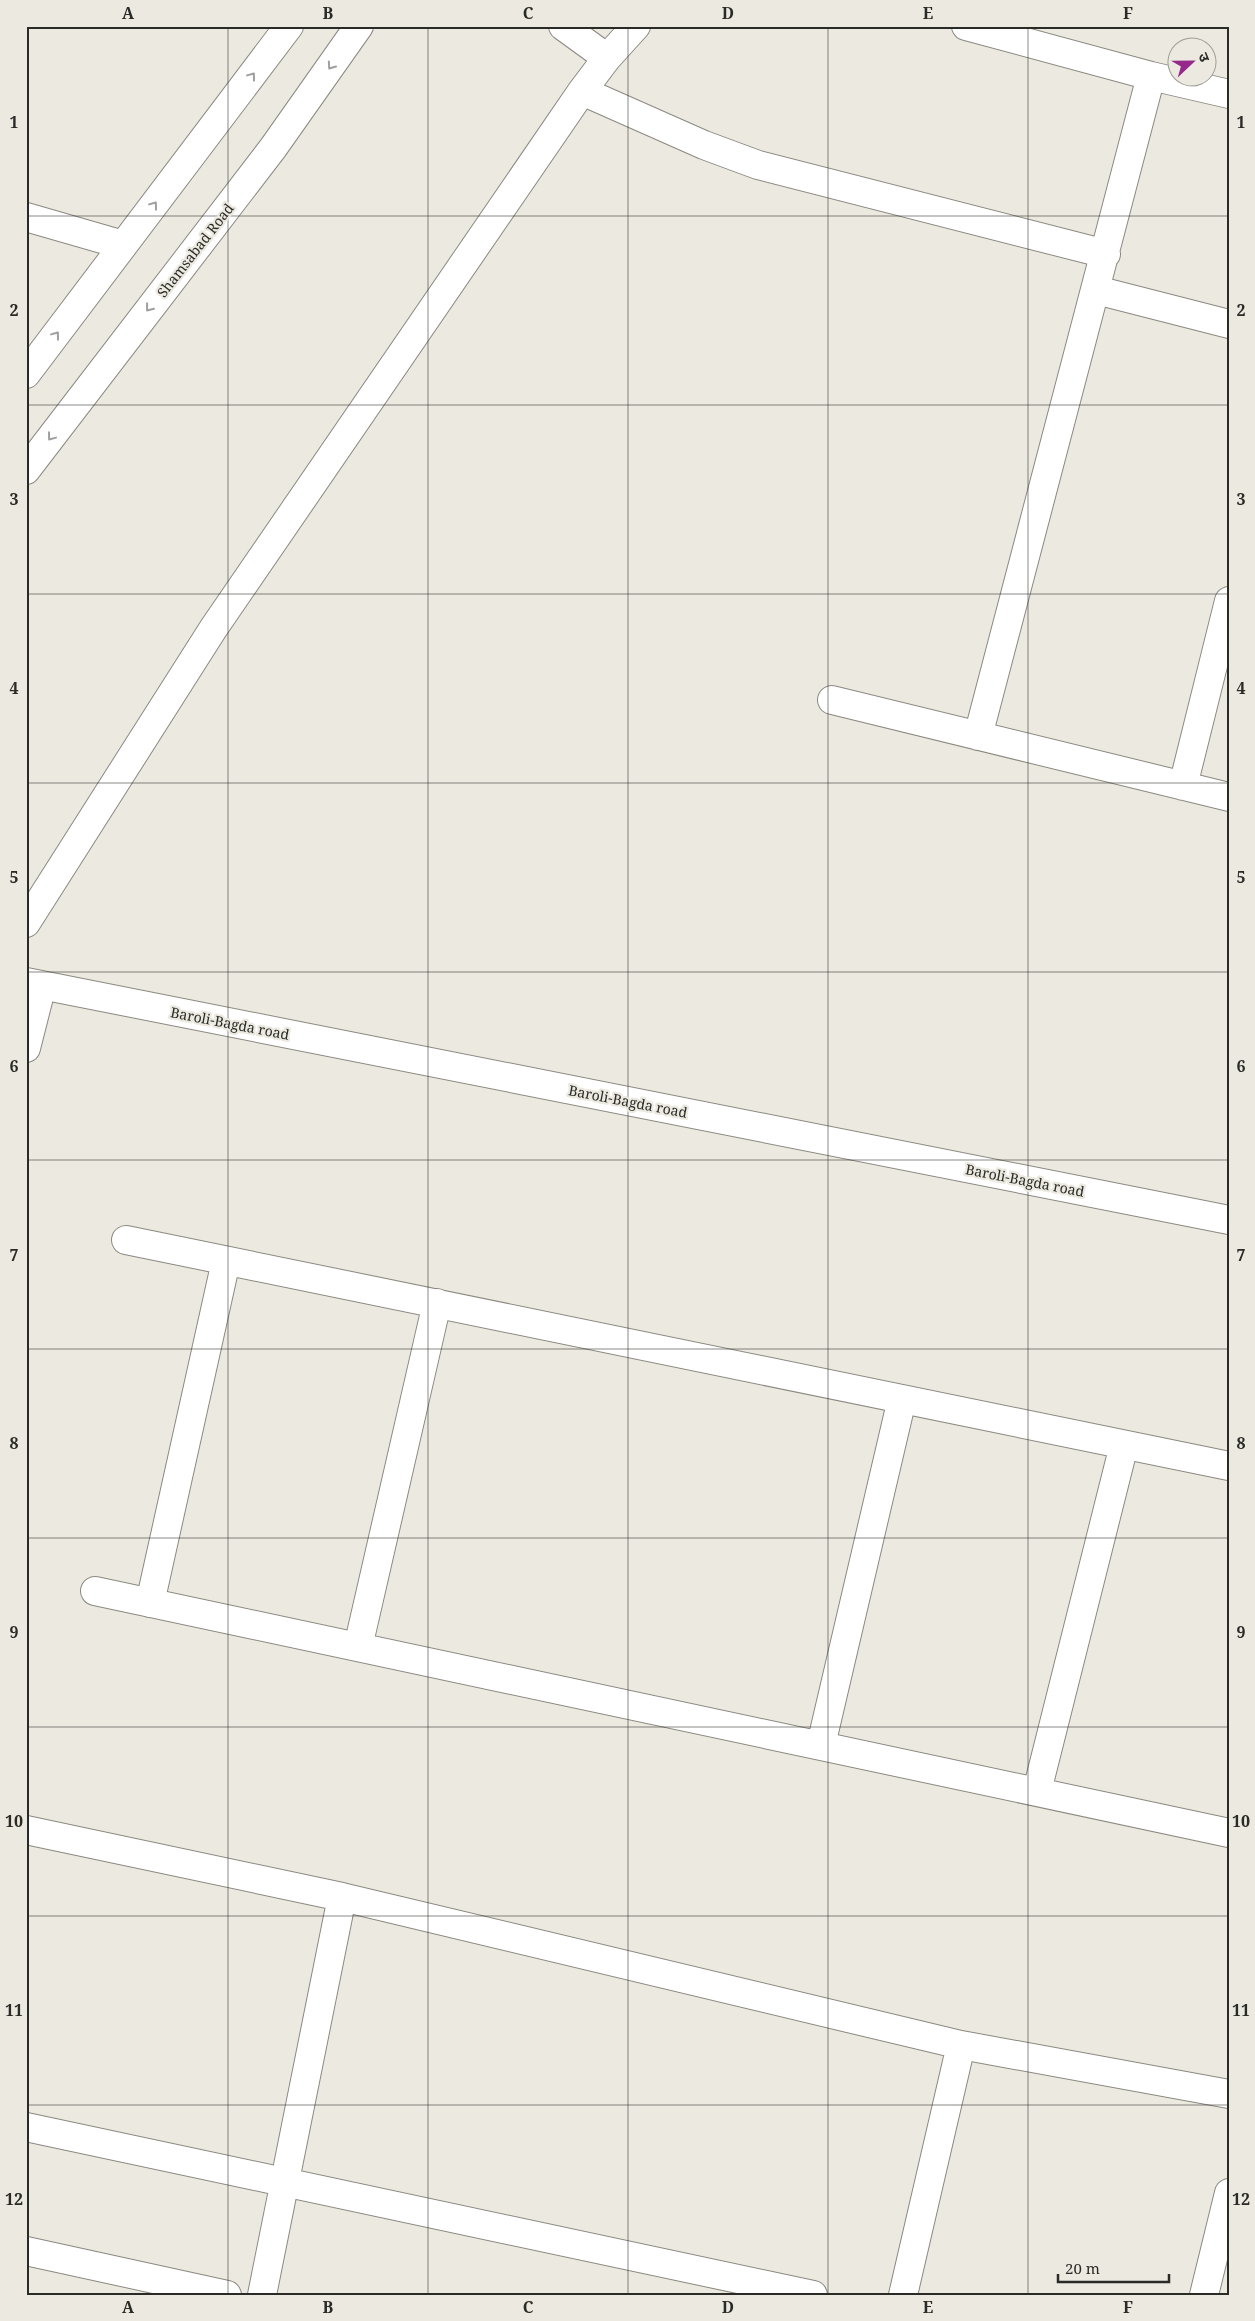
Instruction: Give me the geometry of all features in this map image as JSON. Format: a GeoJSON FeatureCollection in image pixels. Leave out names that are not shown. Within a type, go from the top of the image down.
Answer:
{"type":"FeatureCollection","features":[{"type":"Feature","properties":{"kind":"street"},"geometry":{"type":"LineString","coordinates":[[26,374],[289,26]]}},
{"type":"Feature","properties":{"kind":"street","name":"Shamsabad Road"},"geometry":{"type":"LineString","coordinates":[[26,470],[273,148],[359,26]]}},
{"type":"Feature","properties":{"kind":"street"},"geometry":{"type":"LineString","coordinates":[[563,26],[607,58]]}},
{"type":"Feature","properties":{"kind":"street"},"geometry":{"type":"LineString","coordinates":[[26,923],[213,629],[582,92],[607,58],[636,26]]}},
{"type":"Feature","properties":{"kind":"street"},"geometry":{"type":"LineString","coordinates":[[966,26],[1152,76],[1229,94]]}},
{"type":"Feature","properties":{"kind":"street"},"geometry":{"type":"LineString","coordinates":[[978,736],[1152,76]]}},
{"type":"Feature","properties":{"kind":"street"},"geometry":{"type":"LineString","coordinates":[[582,92],[704,145],[758,165],[1106,254]]}},
{"type":"Feature","properties":{"kind":"street"},"geometry":{"type":"LineString","coordinates":[[26,216],[123,246]]}},
{"type":"Feature","properties":{"kind":"street"},"geometry":{"type":"LineString","coordinates":[[1096,290],[1229,324]]}},
{"type":"Feature","properties":{"kind":"street"},"geometry":{"type":"LineString","coordinates":[[1183,786],[1229,601]]}},
{"type":"Feature","properties":{"kind":"street"},"geometry":{"type":"LineString","coordinates":[[832,700],[1229,797]]}},
{"type":"Feature","properties":{"kind":"street"},"geometry":{"type":"LineString","coordinates":[[26,1048],[34,984]]}},
{"type":"Feature","properties":{"kind":"street","name":"Baroli-Bagda road"},"geometry":{"type":"LineString","coordinates":[[34,984],[1229,1220]]}},
{"type":"Feature","properties":{"kind":"street"},"geometry":{"type":"LineString","coordinates":[[126,1240],[1229,1466]]}},
{"type":"Feature","properties":{"kind":"street"},"geometry":{"type":"LineString","coordinates":[[150,1603],[226,1261]]}},
{"type":"Feature","properties":{"kind":"street"},"geometry":{"type":"LineString","coordinates":[[358,1647],[437,1303]]}},
{"type":"Feature","properties":{"kind":"street"},"geometry":{"type":"LineString","coordinates":[[821,1745],[902,1399]]}},
{"type":"Feature","properties":{"kind":"street"},"geometry":{"type":"LineString","coordinates":[[1037,1791],[1124,1444]]}},
{"type":"Feature","properties":{"kind":"street"},"geometry":{"type":"LineString","coordinates":[[94,1591],[1229,1833]]}},
{"type":"Feature","properties":{"kind":"street"},"geometry":{"type":"LineString","coordinates":[[26,1830],[342,1897],[961,2045],[1229,2094]]}},
{"type":"Feature","properties":{"kind":"street"},"geometry":{"type":"LineString","coordinates":[[262,2295],[342,1897]]}},
{"type":"Feature","properties":{"kind":"street"},"geometry":{"type":"LineString","coordinates":[[903,2295],[961,2045]]}},
{"type":"Feature","properties":{"kind":"street"},"geometry":{"type":"LineString","coordinates":[[26,2127],[813,2295]]}},
{"type":"Feature","properties":{"kind":"street"},"geometry":{"type":"LineString","coordinates":[[1204,2295],[1229,2193]]}},
{"type":"Feature","properties":{"kind":"street"},"geometry":{"type":"LineString","coordinates":[[26,2251],[227,2295]]}}]}
